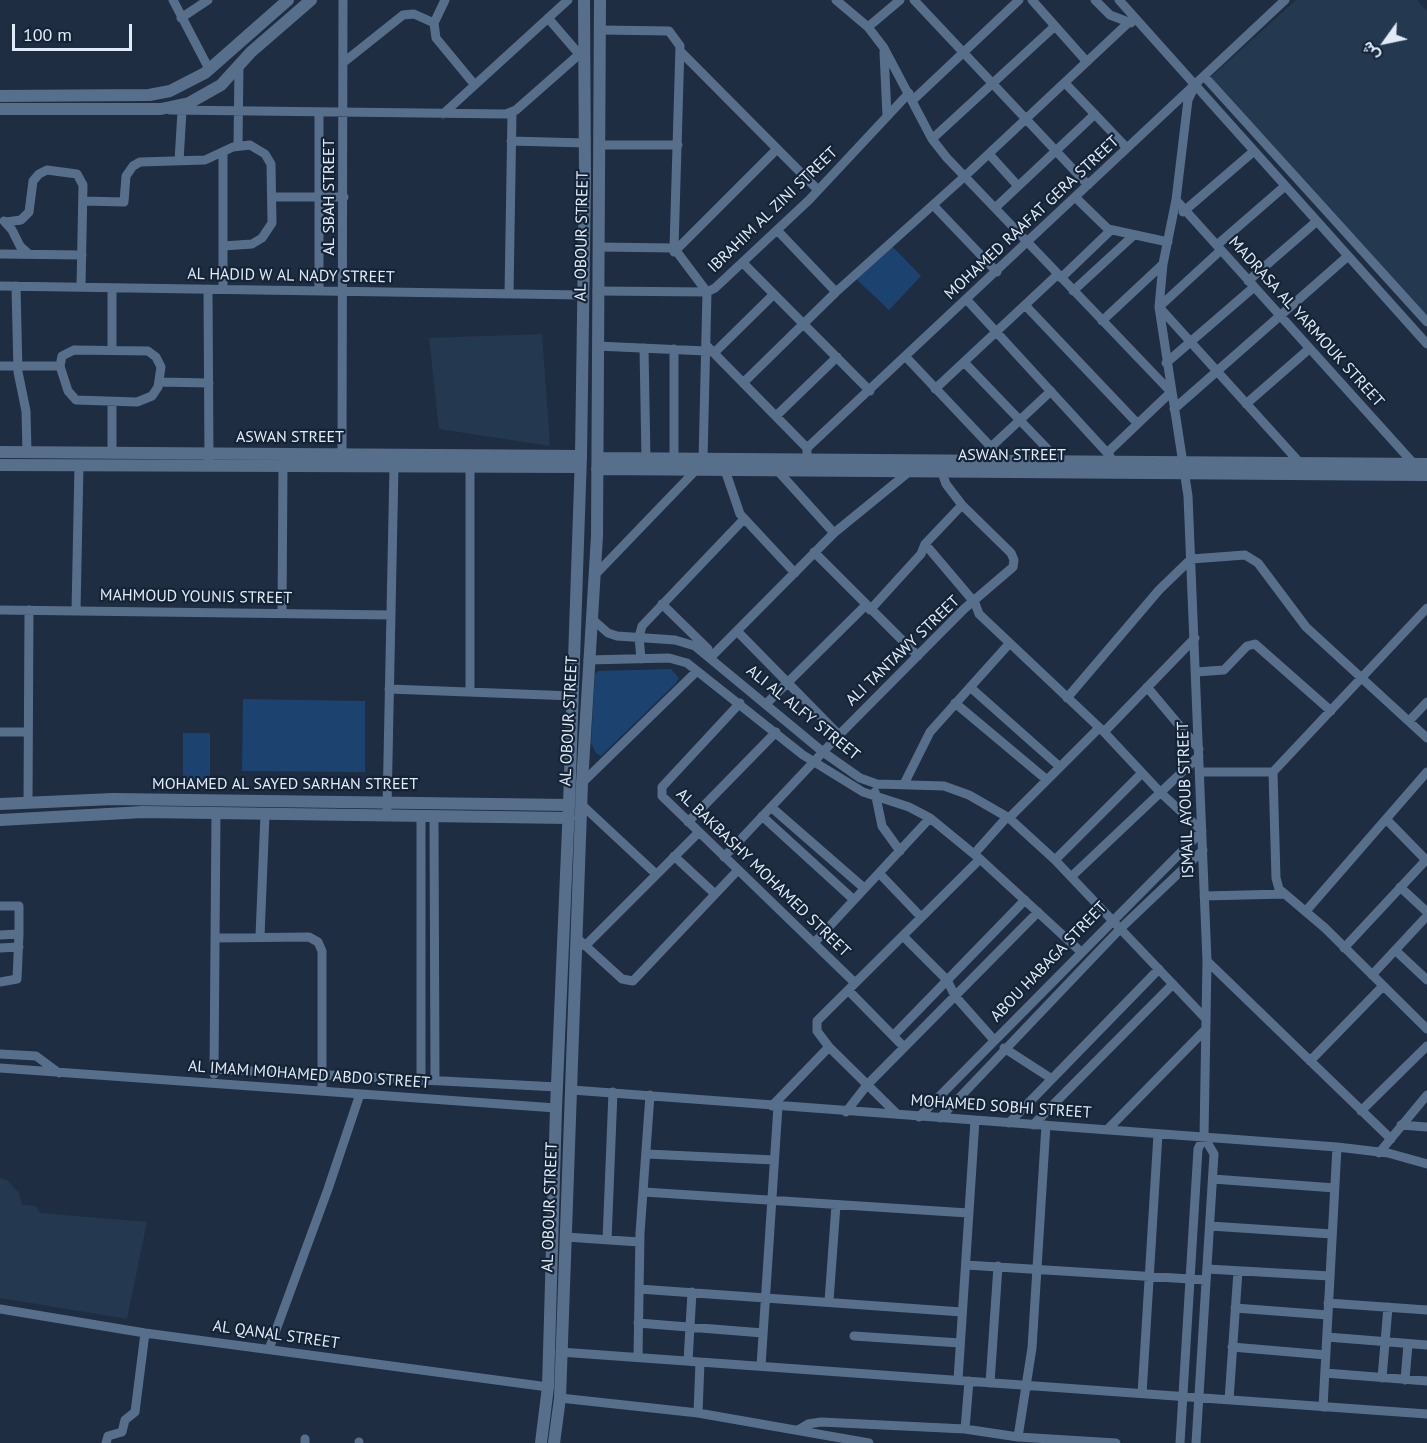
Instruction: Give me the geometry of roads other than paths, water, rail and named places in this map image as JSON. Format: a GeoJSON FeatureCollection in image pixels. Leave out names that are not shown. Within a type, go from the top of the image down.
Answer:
{"type":"FeatureCollection","features":[{"type":"Feature","properties":{"kind":"street"},"geometry":{"type":"LineString","coordinates":[[172,0],[208,69]]}},
{"type":"Feature","properties":{"kind":"street"},"geometry":{"type":"LineString","coordinates":[[181,18],[208,0]]}},
{"type":"Feature","properties":{"kind":"street"},"geometry":{"type":"LineString","coordinates":[[84,103],[163,93],[190,82],[288,0]]}},
{"type":"Feature","properties":{"kind":"street"},"geometry":{"type":"LineString","coordinates":[[161,109],[189,103],[206,96],[221,85],[239,64],[310,0]]}},
{"type":"Feature","properties":{"kind":"street","name":"AL SBAH STREET"},"geometry":{"type":"LineString","coordinates":[[342,460],[343,0]]}},
{"type":"Feature","properties":{"kind":"street"},"geometry":{"type":"LineString","coordinates":[[445,0],[434,22],[434,33],[438,43],[474,84]]}},
{"type":"Feature","properties":{"kind":"street"},"geometry":{"type":"LineString","coordinates":[[443,114],[568,0]]}},
{"type":"Feature","properties":{"kind":"street","name":"AL OBOUR STREET"},"geometry":{"type":"LineString","coordinates":[[554,1443],[560,1398],[560,1223],[572,1090],[577,961],[581,942],[573,809],[573,696],[580,461],[585,143],[581,53],[584,0]]}},
{"type":"Feature","properties":{"kind":"street","name":"AL OBOUR STREET"},"geometry":{"type":"LineString","coordinates":[[541,1443],[559,1255],[566,1237],[560,1223],[556,1108],[560,989],[573,809],[582,783],[597,536],[600,0]]}},
{"type":"Feature","properties":{"kind":"street"},"geometry":{"type":"LineString","coordinates":[[836,0],[868,27],[884,48],[932,139],[964,177],[1172,392],[1137,423],[1111,457],[967,300]]}},
{"type":"Feature","properties":{"kind":"street"},"geometry":{"type":"LineString","coordinates":[[868,27],[900,0]]}},
{"type":"Feature","properties":{"kind":"street"},"geometry":{"type":"LineString","coordinates":[[914,0],[1088,186]]}},
{"type":"Feature","properties":{"kind":"street","name":"IBRAHIM AL ZINI STREET"},"geometry":{"type":"LineString","coordinates":[[597,291],[708,292],[743,263],[818,190],[887,116],[963,53],[1019,0]]}},
{"type":"Feature","properties":{"kind":"street"},"geometry":{"type":"LineString","coordinates":[[1032,0],[1087,62]]}},
{"type":"Feature","properties":{"kind":"street"},"geometry":{"type":"LineString","coordinates":[[1095,0],[1110,15],[1127,24],[1140,23]]}},
{"type":"Feature","properties":{"kind":"street","name":"MOHAMED RAAFAT GERA STREET"},"geometry":{"type":"LineString","coordinates":[[807,454],[870,391],[1285,0]]}},
{"type":"Feature","properties":{"kind":"street"},"geometry":{"type":"LineString","coordinates":[[1122,1],[1427,344]]}},
{"type":"Feature","properties":{"kind":"street"},"geometry":{"type":"LineString","coordinates":[[344,62],[403,15],[414,14],[434,22]]}},
{"type":"Feature","properties":{"kind":"street"},"geometry":{"type":"LineString","coordinates":[[0,109],[84,103],[182,111],[512,113],[581,53],[548,18]]}},
{"type":"Feature","properties":{"kind":"street"},"geometry":{"type":"LineString","coordinates":[[744,383],[836,292],[1026,120],[1127,24]]}},
{"type":"Feature","properties":{"kind":"street"},"geometry":{"type":"LineString","coordinates":[[932,139],[1055,26]]}},
{"type":"Feature","properties":{"kind":"street"},"geometry":{"type":"LineString","coordinates":[[576,577],[587,572],[594,578],[700,464],[708,349],[708,292],[674,250],[681,52],[678,40],[669,31],[600,30]]}},
{"type":"Feature","properties":{"kind":"street"},"geometry":{"type":"LineString","coordinates":[[884,48],[887,116]]}},
{"type":"Feature","properties":{"kind":"street"},"geometry":{"type":"LineString","coordinates":[[681,52],[818,190]]}},
{"type":"Feature","properties":{"kind":"street"},"geometry":{"type":"LineString","coordinates":[[238,145],[239,64]]}},
{"type":"Feature","properties":{"kind":"street"},"geometry":{"type":"LineString","coordinates":[[1204,76],[1427,322]]}},
{"type":"Feature","properties":{"kind":"street"},"geometry":{"type":"LineString","coordinates":[[1065,83],[1127,148]]}},
{"type":"Feature","properties":{"kind":"street","name":"ISMAIL AYOUB STREET"},"geometry":{"type":"LineString","coordinates":[[1195,85],[1188,100],[1176,200],[1163,264],[1159,307],[1184,468],[1191,559],[1207,961],[1204,1137]]}},
{"type":"Feature","properties":{"kind":"street"},"geometry":{"type":"LineString","coordinates":[[0,96],[60,103]]}},
{"type":"Feature","properties":{"kind":"street"},"geometry":{"type":"LineString","coordinates":[[179,161],[182,111]]}},
{"type":"Feature","properties":{"kind":"street"},"geometry":{"type":"LineString","coordinates":[[319,291],[320,112]]}},
{"type":"Feature","properties":{"kind":"street"},"geometry":{"type":"LineString","coordinates":[[509,294],[512,113]]}},
{"type":"Feature","properties":{"kind":"street"},"geometry":{"type":"LineString","coordinates":[[995,208],[1095,114]]}},
{"type":"Feature","properties":{"kind":"street"},"geometry":{"type":"LineString","coordinates":[[511,141],[585,143]]}},
{"type":"Feature","properties":{"kind":"street"},"geometry":{"type":"LineString","coordinates":[[83,201],[124,202],[124,180],[133,166],[145,161],[205,159],[238,145],[255,147],[268,158],[272,223],[262,238],[246,246],[223,246]]}},
{"type":"Feature","properties":{"kind":"street"},"geometry":{"type":"LineString","coordinates":[[600,145],[678,145]]}},
{"type":"Feature","properties":{"kind":"street"},"geometry":{"type":"LineString","coordinates":[[598,247],[674,250],[777,149]]}},
{"type":"Feature","properties":{"kind":"street"},"geometry":{"type":"LineString","coordinates":[[1172,222],[1254,151]]}},
{"type":"Feature","properties":{"kind":"street"},"geometry":{"type":"LineString","coordinates":[[223,152],[223,290]]}},
{"type":"Feature","properties":{"kind":"street"},"geometry":{"type":"LineString","coordinates":[[989,154],[1018,186]]}},
{"type":"Feature","properties":{"kind":"street"},"geometry":{"type":"LineString","coordinates":[[3,221],[21,220],[29,212],[33,181],[42,171],[68,171],[77,174],[82,182],[83,201],[81,287]]}},
{"type":"Feature","properties":{"kind":"street"},"geometry":{"type":"LineString","coordinates":[[1285,186],[1159,307],[1300,463]]}},
{"type":"Feature","properties":{"kind":"street"},"geometry":{"type":"LineString","coordinates":[[272,197],[344,197]]}},
{"type":"Feature","properties":{"kind":"street"},"geometry":{"type":"LineString","coordinates":[[1075,198],[1103,226],[1111,230],[1168,242]]}},
{"type":"Feature","properties":{"kind":"street","name":"MADRASA AL YARMOUK STREET"},"geometry":{"type":"LineString","coordinates":[[1176,200],[1309,349],[1421,464]]}},
{"type":"Feature","properties":{"kind":"street"},"geometry":{"type":"LineString","coordinates":[[933,205],[997,272]]}},
{"type":"Feature","properties":{"kind":"street"},"geometry":{"type":"LineString","coordinates":[[3,221],[20,246],[29,254]]}},
{"type":"Feature","properties":{"kind":"street"},"geometry":{"type":"LineString","coordinates":[[1166,363],[1191,342],[1317,221]]}},
{"type":"Feature","properties":{"kind":"street"},"geometry":{"type":"LineString","coordinates":[[777,230],[836,292]]}},
{"type":"Feature","properties":{"kind":"street"},"geometry":{"type":"LineString","coordinates":[[935,388],[1111,230]]}},
{"type":"Feature","properties":{"kind":"street"},"geometry":{"type":"LineString","coordinates":[[1073,291],[1134,235]]}},
{"type":"Feature","properties":{"kind":"street"},"geometry":{"type":"LineString","coordinates":[[0,254],[82,255]]}},
{"type":"Feature","properties":{"kind":"street"},"geometry":{"type":"LineString","coordinates":[[1174,409],[1348,256]]}},
{"type":"Feature","properties":{"kind":"street"},"geometry":{"type":"LineString","coordinates":[[583,262],[598,264]]}},
{"type":"Feature","properties":{"kind":"street"},"geometry":{"type":"LineString","coordinates":[[743,263],[870,391]]}},
{"type":"Feature","properties":{"kind":"street"},"geometry":{"type":"LineString","coordinates":[[1102,321],[1163,264]]}},
{"type":"Feature","properties":{"kind":"street","name":"AL HADID W AL NADY STREET"},"geometry":{"type":"LineString","coordinates":[[0,286],[582,296]]}},
{"type":"Feature","properties":{"kind":"street"},"geometry":{"type":"LineString","coordinates":[[16,286],[18,366],[26,411],[27,452]]}},
{"type":"Feature","properties":{"kind":"street"},"geometry":{"type":"LineString","coordinates":[[112,288],[112,350]]}},
{"type":"Feature","properties":{"kind":"street"},"geometry":{"type":"LineString","coordinates":[[208,289],[209,459]]}},
{"type":"Feature","properties":{"kind":"street"},"geometry":{"type":"LineString","coordinates":[[597,346],[708,349],[774,294]]}},
{"type":"Feature","properties":{"kind":"street"},"geometry":{"type":"LineString","coordinates":[[1026,305],[1137,423]]}},
{"type":"Feature","properties":{"kind":"street"},"geometry":{"type":"LineString","coordinates":[[644,348],[646,459]]}},
{"type":"Feature","properties":{"kind":"street"},"geometry":{"type":"LineString","coordinates":[[674,349],[674,459]]}},
{"type":"Feature","properties":{"kind":"street"},"geometry":{"type":"LineString","coordinates":[[708,349],[776,416],[807,454]]}},
{"type":"Feature","properties":{"kind":"street"},"geometry":{"type":"LineString","coordinates":[[1246,404],[1309,349]]}},
{"type":"Feature","properties":{"kind":"street"},"geometry":{"type":"LineString","coordinates":[[70,350],[112,350],[153,353],[161,367],[160,382],[152,396],[143,401],[112,402],[85,402],[73,398],[68,392],[60,366],[62,356],[70,350]]}},
{"type":"Feature","properties":{"kind":"street"},"geometry":{"type":"LineString","coordinates":[[776,416],[837,357]]}},
{"type":"Feature","properties":{"kind":"street"},"geometry":{"type":"LineString","coordinates":[[906,357],[991,447],[1000,467]]}},
{"type":"Feature","properties":{"kind":"street"},"geometry":{"type":"LineString","coordinates":[[964,362],[1060,462]]}},
{"type":"Feature","properties":{"kind":"street"},"geometry":{"type":"LineString","coordinates":[[0,366],[60,366]]}},
{"type":"Feature","properties":{"kind":"street"},"geometry":{"type":"LineString","coordinates":[[160,382],[209,383]]}},
{"type":"Feature","properties":{"kind":"street"},"geometry":{"type":"LineString","coordinates":[[991,447],[1050,391]]}},
{"type":"Feature","properties":{"kind":"street"},"geometry":{"type":"LineString","coordinates":[[112,402],[112,453]]}},
{"type":"Feature","properties":{"kind":"street","name":"ASWAN STREET"},"geometry":{"type":"LineString","coordinates":[[0,452],[112,453],[283,466],[342,460],[394,466],[470,466],[580,461]]}},
{"type":"Feature","properties":{"kind":"street","name":"ASWAN STREET"},"geometry":{"type":"LineString","coordinates":[[597,464],[700,464],[807,454],[940,466],[1184,468],[1427,475]]}},
{"type":"Feature","properties":{"kind":"street","name":"ASWAN STREET"},"geometry":{"type":"LineString","coordinates":[[1000,467],[1111,457],[1184,468],[1300,463],[1421,464]]}},
{"type":"Feature","properties":{"kind":"street","name":"ASWAN STREET"},"geometry":{"type":"LineString","coordinates":[[0,465],[79,465],[209,459],[580,461]]}},
{"type":"Feature","properties":{"kind":"street","name":"ASWAN STREET"},"geometry":{"type":"LineString","coordinates":[[597,464],[646,459],[674,459],[725,470],[910,471],[940,466]]}},
{"type":"Feature","properties":{"kind":"street"},"geometry":{"type":"LineString","coordinates":[[76,611],[79,465]]}},
{"type":"Feature","properties":{"kind":"street"},"geometry":{"type":"LineString","coordinates":[[282,613],[283,466]]}},
{"type":"Feature","properties":{"kind":"street"},"geometry":{"type":"LineString","coordinates":[[386,816],[394,466]]}},
{"type":"Feature","properties":{"kind":"street"},"geometry":{"type":"LineString","coordinates":[[470,466],[470,692]]}},
{"type":"Feature","properties":{"kind":"street","name":"ALI TANTAWY STREET"},"geometry":{"type":"LineString","coordinates":[[724,856],[839,735],[964,609],[975,603],[1010,570],[1014,560],[1011,553],[962,505],[946,484],[940,466]]}},
{"type":"Feature","properties":{"kind":"street"},"geometry":{"type":"LineString","coordinates":[[725,470],[736,505],[744,519],[795,573]]}},
{"type":"Feature","properties":{"kind":"street"},"geometry":{"type":"LineString","coordinates":[[777,470],[834,533]]}},
{"type":"Feature","properties":{"kind":"street"},"geometry":{"type":"LineString","coordinates":[[662,604],[712,656],[834,533],[910,471]]}},
{"type":"Feature","properties":{"kind":"street"},"geometry":{"type":"LineString","coordinates":[[766,704],[921,554],[925,544],[962,505]]}},
{"type":"Feature","properties":{"kind":"street"},"geometry":{"type":"LineString","coordinates":[[641,659],[639,637],[642,626],[744,519]]}},
{"type":"Feature","properties":{"kind":"street"},"geometry":{"type":"LineString","coordinates":[[578,535],[591,540],[597,536]]}},
{"type":"Feature","properties":{"kind":"street"},"geometry":{"type":"LineString","coordinates":[[925,544],[975,603],[978,614],[1008,645],[1101,730],[1160,792],[1202,831]]}},
{"type":"Feature","properties":{"kind":"street"},"geometry":{"type":"LineString","coordinates":[[814,552],[918,657]]}},
{"type":"Feature","properties":{"kind":"street"},"geometry":{"type":"LineString","coordinates":[[1067,698],[1159,590],[1191,559],[1245,555],[1252,558],[1302,624],[1427,738]]}},
{"type":"Feature","properties":{"kind":"street"},"geometry":{"type":"LineString","coordinates":[[1427,608],[1273,772],[1276,878],[1279,889],[1306,911],[1427,1029]]}},
{"type":"Feature","properties":{"kind":"street","name":"MAHMOUD YOUNIS STREET"},"geometry":{"type":"LineString","coordinates":[[0,610],[391,615]]}},
{"type":"Feature","properties":{"kind":"street"},"geometry":{"type":"LineString","coordinates":[[28,803],[29,610]]}},
{"type":"Feature","properties":{"kind":"street","name":"ALI AL ALFY STREET"},"geometry":{"type":"LineString","coordinates":[[591,618],[608,633],[685,642],[712,656],[823,752],[860,778],[877,784],[933,784],[958,790],[1008,818],[1055,860],[1206,1019]]}},
{"type":"Feature","properties":{"kind":"street"},"geometry":{"type":"LineString","coordinates":[[737,631],[839,735]]}},
{"type":"Feature","properties":{"kind":"street"},"geometry":{"type":"LineString","coordinates":[[897,1114],[829,1047],[817,1031],[817,1021],[921,917],[977,857],[1008,818],[1148,687],[1195,638]]}},
{"type":"Feature","properties":{"kind":"street"},"geometry":{"type":"LineString","coordinates":[[1196,672],[1224,670],[1247,646],[1255,644],[1331,711]]}},
{"type":"Feature","properties":{"kind":"street"},"geometry":{"type":"LineString","coordinates":[[904,784],[923,742],[1008,645]]}},
{"type":"Feature","properties":{"kind":"street","name":"ALI AL ALFY STREET"},"geometry":{"type":"LineString","coordinates":[[588,660],[669,658],[687,663],[814,761],[875,797],[909,807],[930,818],[977,857],[1080,951]]}},
{"type":"Feature","properties":{"kind":"street"},"geometry":{"type":"LineString","coordinates":[[582,783],[697,670]]}},
{"type":"Feature","properties":{"kind":"street"},"geometry":{"type":"LineString","coordinates":[[970,687],[1060,767]]}},
{"type":"Feature","properties":{"kind":"street"},"geometry":{"type":"LineString","coordinates":[[1071,877],[1199,752],[1148,687]]}},
{"type":"Feature","properties":{"kind":"street"},"geometry":{"type":"LineString","coordinates":[[389,689],[573,696]]}},
{"type":"Feature","properties":{"kind":"street"},"geometry":{"type":"LineString","coordinates":[[1409,722],[1427,702]]}},
{"type":"Feature","properties":{"kind":"street","name":"AL BAKBASHY MOHAMED STREET"},"geometry":{"type":"LineString","coordinates":[[740,703],[662,787],[660,792],[665,800],[855,983]]}},
{"type":"Feature","properties":{"kind":"street"},"geometry":{"type":"LineString","coordinates":[[955,703],[1047,780]]}},
{"type":"Feature","properties":{"kind":"street"},"geometry":{"type":"LineString","coordinates":[[0,732],[28,732]]}},
{"type":"Feature","properties":{"kind":"street"},"geometry":{"type":"LineString","coordinates":[[688,822],[776,732]]}},
{"type":"Feature","properties":{"kind":"street"},"geometry":{"type":"LineString","coordinates":[[1200,772],[1273,772]]}},
{"type":"Feature","properties":{"kind":"street"},"geometry":{"type":"LineString","coordinates":[[1306,911],[1427,772]]}},
{"type":"Feature","properties":{"kind":"street"},"geometry":{"type":"LineString","coordinates":[[1055,860],[1142,773]]}},
{"type":"Feature","properties":{"kind":"street"},"geometry":{"type":"LineString","coordinates":[[877,784],[875,797],[882,826],[900,850]]}},
{"type":"Feature","properties":{"kind":"street","name":"MOHAMED AL SAYED SARHAN STREET"},"geometry":{"type":"LineString","coordinates":[[0,804],[113,799],[387,801],[573,809]]}},
{"type":"Feature","properties":{"kind":"street"},"geometry":{"type":"LineString","coordinates":[[771,807],[864,888]]}},
{"type":"Feature","properties":{"kind":"street"},"geometry":{"type":"LineString","coordinates":[[573,809],[656,874]]}},
{"type":"Feature","properties":{"kind":"street","name":"MOHAMED AL SAYED SARHAN STREET"},"geometry":{"type":"LineString","coordinates":[[0,820],[106,813],[427,816],[573,809]]}},
{"type":"Feature","properties":{"kind":"street"},"geometry":{"type":"LineString","coordinates":[[213,1083],[216,813]]}},
{"type":"Feature","properties":{"kind":"street"},"geometry":{"type":"LineString","coordinates":[[260,936],[265,814]]}},
{"type":"Feature","properties":{"kind":"street"},"geometry":{"type":"LineString","coordinates":[[421,1081],[427,816]]}},
{"type":"Feature","properties":{"kind":"street"},"geometry":{"type":"LineString","coordinates":[[427,816],[435,1081]]}},
{"type":"Feature","properties":{"kind":"street"},"geometry":{"type":"LineString","coordinates":[[762,816],[854,900]]}},
{"type":"Feature","properties":{"kind":"street"},"geometry":{"type":"LineString","coordinates":[[814,943],[930,818]]}},
{"type":"Feature","properties":{"kind":"street"},"geometry":{"type":"LineString","coordinates":[[1344,948],[1426,860],[1386,819]]}},
{"type":"Feature","properties":{"kind":"street","name":"ABOU HABAGA STREET"},"geometry":{"type":"LineString","coordinates":[[920,1117],[1080,951],[1202,831]]}},
{"type":"Feature","properties":{"kind":"street"},"geometry":{"type":"LineString","coordinates":[[699,832],[581,942],[622,979],[633,981],[738,870]]}},
{"type":"Feature","properties":{"kind":"street","name":"ABOU HABAGA STREET"},"geometry":{"type":"LineString","coordinates":[[940,1118],[1004,1048],[1120,929],[1203,850]]}},
{"type":"Feature","properties":{"kind":"street"},"geometry":{"type":"LineString","coordinates":[[674,856],[715,894]]}},
{"type":"Feature","properties":{"kind":"street"},"geometry":{"type":"LineString","coordinates":[[879,873],[921,917]]}},
{"type":"Feature","properties":{"kind":"street"},"geometry":{"type":"LineString","coordinates":[[1372,975],[1427,914],[1400,887]]}},
{"type":"Feature","properties":{"kind":"street"},"geometry":{"type":"LineString","coordinates":[[1204,896],[1285,894]]}},
{"type":"Feature","properties":{"kind":"street"},"geometry":{"type":"LineString","coordinates":[[893,1036],[1025,900]]}},
{"type":"Feature","properties":{"kind":"street"},"geometry":{"type":"LineString","coordinates":[[0,906],[19,906],[18,976],[14,981],[0,982]]}},
{"type":"Feature","properties":{"kind":"street"},"geometry":{"type":"LineString","coordinates":[[846,1112],[867,1085],[1038,912]]}},
{"type":"Feature","properties":{"kind":"street"},"geometry":{"type":"LineString","coordinates":[[0,934],[19,934]]}},
{"type":"Feature","properties":{"kind":"street"},"geometry":{"type":"LineString","coordinates":[[903,936],[947,980],[956,996],[994,1040]]}},
{"type":"Feature","properties":{"kind":"street"},"geometry":{"type":"LineString","coordinates":[[214,938],[309,937],[321,946],[322,1091]]}},
{"type":"Feature","properties":{"kind":"street"},"geometry":{"type":"LineString","coordinates":[[0,948],[19,947]]}},
{"type":"Feature","properties":{"kind":"street"},"geometry":{"type":"LineString","coordinates":[[1395,950],[1427,980]]}},
{"type":"Feature","properties":{"kind":"street"},"geometry":{"type":"LineString","coordinates":[[562,958],[569,962],[577,961]]}},
{"type":"Feature","properties":{"kind":"street"},"geometry":{"type":"LineString","coordinates":[[1207,961],[1391,1139]]}},
{"type":"Feature","properties":{"kind":"street"},"geometry":{"type":"LineString","coordinates":[[1009,1123],[1159,969]]}},
{"type":"Feature","properties":{"kind":"street"},"geometry":{"type":"LineString","coordinates":[[560,989],[569,984],[576,987]]}},
{"type":"Feature","properties":{"kind":"street"},"geometry":{"type":"LineString","coordinates":[[1033,1125],[1173,984]]}},
{"type":"Feature","properties":{"kind":"street"},"geometry":{"type":"LineString","coordinates":[[1310,1060],[1383,986]]}},
{"type":"Feature","properties":{"kind":"street"},"geometry":{"type":"LineString","coordinates":[[848,990],[904,1047]]}},
{"type":"Feature","properties":{"kind":"street"},"geometry":{"type":"LineString","coordinates":[[1107,1130],[1206,1029]]}},
{"type":"Feature","properties":{"kind":"street"},"geometry":{"type":"LineString","coordinates":[[1361,1111],[1427,1046]]}},
{"type":"Feature","properties":{"kind":"street"},"geometry":{"type":"LineString","coordinates":[[760,1366],[772,1200],[775,1106],[829,1047]]}},
{"type":"Feature","properties":{"kind":"street"},"geometry":{"type":"LineString","coordinates":[[1004,1048],[1052,1079]]}},
{"type":"Feature","properties":{"kind":"street","name":"AL IMAM MOHAMED ABDO STREET"},"geometry":{"type":"LineString","coordinates":[[0,1054],[36,1056],[59,1072]]}},
{"type":"Feature","properties":{"kind":"street","name":"AL IMAM MOHAMED ABDO STREET"},"geometry":{"type":"LineString","coordinates":[[0,1068],[556,1108]]}},
{"type":"Feature","properties":{"kind":"street","name":"AL IMAM MOHAMED ABDO STREET"},"geometry":{"type":"LineString","coordinates":[[213,1069],[557,1087]]}},
{"type":"Feature","properties":{"kind":"street","name":"MOHAMED SOBHI STREET"},"geometry":{"type":"LineString","coordinates":[[572,1090],[1337,1147],[1379,1153],[1427,1164]]}},
{"type":"Feature","properties":{"kind":"street"},"geometry":{"type":"LineString","coordinates":[[607,1240],[613,1092]]}},
{"type":"Feature","properties":{"kind":"street"},"geometry":{"type":"LineString","coordinates":[[269,1349],[328,1190],[360,1094]]}},
{"type":"Feature","properties":{"kind":"street"},"geometry":{"type":"LineString","coordinates":[[638,1358],[639,1242],[650,1095]]}},
{"type":"Feature","properties":{"kind":"street"},"geometry":{"type":"LineString","coordinates":[[1379,1153],[1427,1095]]}},
{"type":"Feature","properties":{"kind":"street"},"geometry":{"type":"LineString","coordinates":[[958,1380],[975,1120]]}},
{"type":"Feature","properties":{"kind":"street"},"geometry":{"type":"LineString","coordinates":[[1018,1437],[1032,1348],[1046,1125]]}},
{"type":"Feature","properties":{"kind":"street"},"geometry":{"type":"LineString","coordinates":[[1401,1125],[1427,1127]]}},
{"type":"Feature","properties":{"kind":"street"},"geometry":{"type":"LineString","coordinates":[[1142,1394],[1158,1134]]}},
{"type":"Feature","properties":{"kind":"street"},"geometry":{"type":"LineString","coordinates":[[1196,1443],[1214,1154],[1204,1137]]}},
{"type":"Feature","properties":{"kind":"street"},"geometry":{"type":"LineString","coordinates":[[1180,1443],[1198,1149],[1204,1137]]}},
{"type":"Feature","properties":{"kind":"street"},"geometry":{"type":"LineString","coordinates":[[1323,1407],[1337,1147]]}},
{"type":"Feature","properties":{"kind":"street"},"geometry":{"type":"LineString","coordinates":[[647,1154],[774,1160]]}},
{"type":"Feature","properties":{"kind":"street"},"geometry":{"type":"LineString","coordinates":[[1213,1179],[1335,1188]]}},
{"type":"Feature","properties":{"kind":"street"},"geometry":{"type":"LineString","coordinates":[[644,1192],[968,1213]]}},
{"type":"Feature","properties":{"kind":"street"},"geometry":{"type":"LineString","coordinates":[[828,1301],[836,1205]]}},
{"type":"Feature","properties":{"kind":"street"},"geometry":{"type":"LineString","coordinates":[[1210,1226],[1332,1234]]}},
{"type":"Feature","properties":{"kind":"street"},"geometry":{"type":"LineString","coordinates":[[566,1237],[639,1242]]}},
{"type":"Feature","properties":{"kind":"street"},"geometry":{"type":"LineString","coordinates":[[966,1265],[1206,1280]]}},
{"type":"Feature","properties":{"kind":"street"},"geometry":{"type":"LineString","coordinates":[[990,1383],[998,1266]]}},
{"type":"Feature","properties":{"kind":"street"},"geometry":{"type":"LineString","coordinates":[[1207,1269],[1330,1276]]}},
{"type":"Feature","properties":{"kind":"street"},"geometry":{"type":"LineString","coordinates":[[1228,1400],[1238,1271]]}},
{"type":"Feature","properties":{"kind":"street"},"geometry":{"type":"LineString","coordinates":[[639,1288],[962,1312]]}},
{"type":"Feature","properties":{"kind":"street"},"geometry":{"type":"LineString","coordinates":[[688,1361],[692,1292]]}},
{"type":"Feature","properties":{"kind":"street"},"geometry":{"type":"LineString","coordinates":[[1328,1303],[1427,1310]]}},
{"type":"Feature","properties":{"kind":"street"},"geometry":{"type":"LineString","coordinates":[[1382,1378],[1388,1307]]}},
{"type":"Feature","properties":{"kind":"street"},"geometry":{"type":"LineString","coordinates":[[1235,1308],[1328,1315]]}},
{"type":"Feature","properties":{"kind":"street","name":"AL QANAL STREET"},"geometry":{"type":"LineString","coordinates":[[0,1309],[144,1333],[548,1387]]}},
{"type":"Feature","properties":{"kind":"street"},"geometry":{"type":"LineString","coordinates":[[638,1323],[763,1333]]}},
{"type":"Feature","properties":{"kind":"street"},"geometry":{"type":"LineString","coordinates":[[106,1443],[108,1436],[122,1432],[125,1420],[135,1412],[144,1333]]}},
{"type":"Feature","properties":{"kind":"street"},"geometry":{"type":"LineString","coordinates":[[854,1336],[960,1342]]}},
{"type":"Feature","properties":{"kind":"street"},"geometry":{"type":"LineString","coordinates":[[1327,1337],[1427,1345]]}},
{"type":"Feature","properties":{"kind":"street"},"geometry":{"type":"LineString","coordinates":[[1405,1380],[1408,1344]]}},
{"type":"Feature","properties":{"kind":"street"},"geometry":{"type":"LineString","coordinates":[[1232,1347],[1326,1355]]}},
{"type":"Feature","properties":{"kind":"street"},"geometry":{"type":"LineString","coordinates":[[560,1352],[1427,1414]]}},
{"type":"Feature","properties":{"kind":"street"},"geometry":{"type":"LineString","coordinates":[[698,1413],[700,1362]]}},
{"type":"Feature","properties":{"kind":"street"},"geometry":{"type":"LineString","coordinates":[[1325,1373],[1427,1381]]}},
{"type":"Feature","properties":{"kind":"street"},"geometry":{"type":"LineString","coordinates":[[965,1430],[969,1381]]}},
{"type":"Feature","properties":{"kind":"street"},"geometry":{"type":"LineString","coordinates":[[560,1398],[698,1413],[869,1443]]}},
{"type":"Feature","properties":{"kind":"street"},"geometry":{"type":"LineString","coordinates":[[798,1430],[808,1424],[821,1422],[965,1430],[1018,1437],[1116,1443]]}}]}
